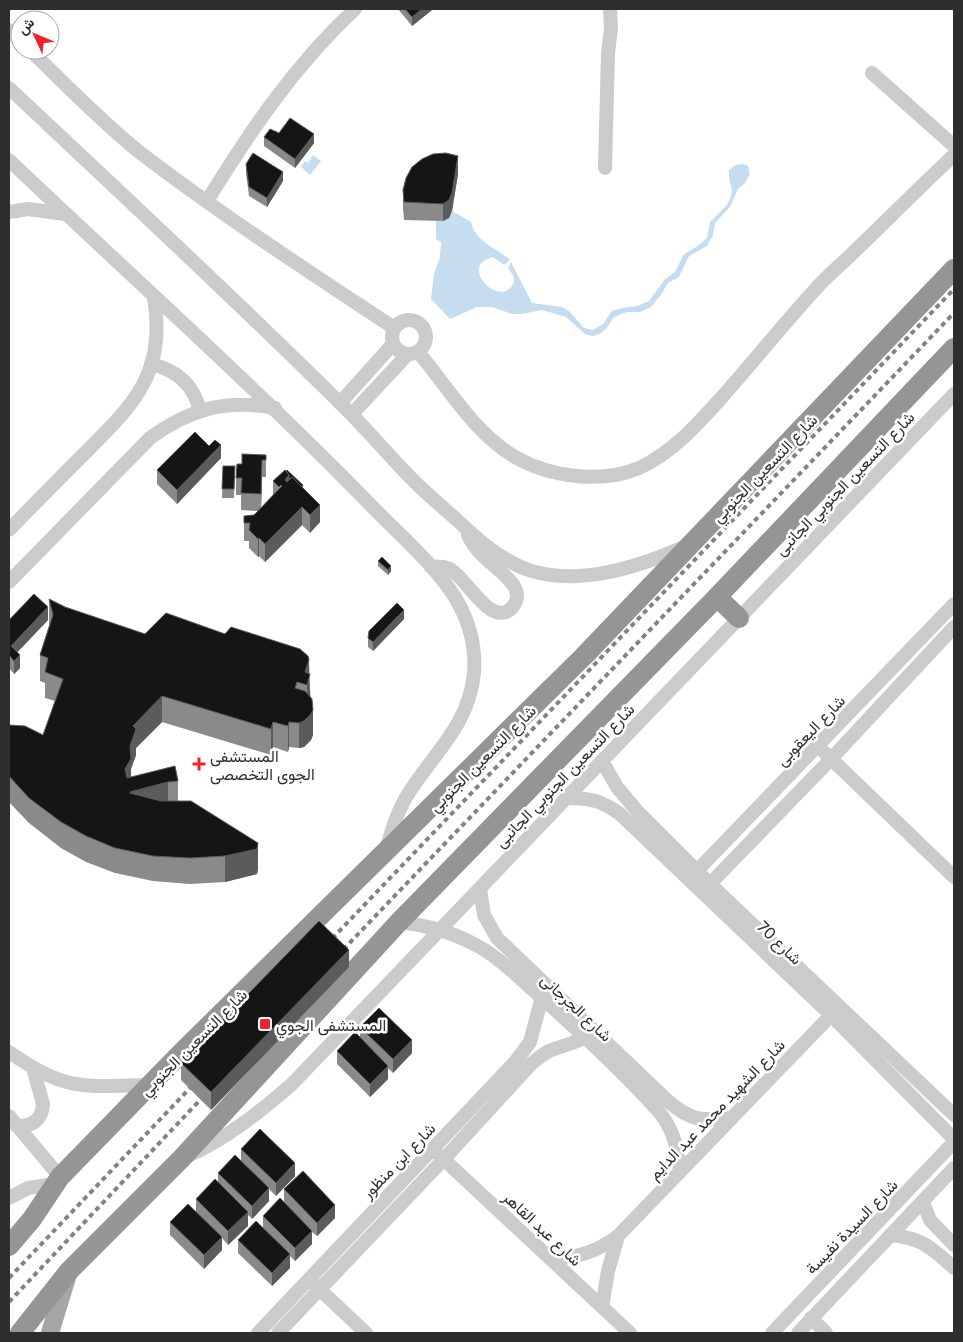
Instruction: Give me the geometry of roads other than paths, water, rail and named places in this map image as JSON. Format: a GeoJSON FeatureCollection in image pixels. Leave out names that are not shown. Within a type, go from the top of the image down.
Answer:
{"type":"FeatureCollection","features":[{"type":"Feature","properties":{"kind":"highway","name":"شارع التسعين الجنوبي"},"geometry":{"type":"LineString","coordinates":[[9,1246],[32,1219],[58,1181],[149,1086],[571,670],[954,269]]}},
{"type":"Feature","properties":{"kind":"highway"},"geometry":{"type":"LineString","coordinates":[[20,1333],[69,1272],[181,1159],[400,922],[717,597],[954,348]]}},
{"type":"Feature","properties":{"kind":"highway"},"geometry":{"type":"LineString","coordinates":[[717,597],[739,618]]}},
{"type":"Feature","properties":{"kind":"main road"},"geometry":{"type":"LineString","coordinates":[[50,1333],[69,1272]]}},
{"type":"Feature","properties":{"kind":"street"},"geometry":{"type":"LineString","coordinates":[[207,201],[261,116],[287,82],[316,48],[355,9]]}},
{"type":"Feature","properties":{"kind":"street"},"geometry":{"type":"LineString","coordinates":[[605,168],[608,52],[611,28],[610,9]]}},
{"type":"Feature","properties":{"kind":"street"},"geometry":{"type":"LineString","coordinates":[[41,60],[122,137],[207,201],[394,328]]}},
{"type":"Feature","properties":{"kind":"street"},"geometry":{"type":"LineString","coordinates":[[872,73],[954,146]]}},
{"type":"Feature","properties":{"kind":"street"},"geometry":{"type":"LineString","coordinates":[[9,88],[352,414],[419,486],[465,528],[505,559],[524,568],[545,574],[566,576],[631,568],[691,543]]}},
{"type":"Feature","properties":{"kind":"street"},"geometry":{"type":"LineString","coordinates":[[352,414],[413,353],[424,347],[425,331],[414,320],[399,322],[394,328],[391,338],[392,344],[401,353],[413,353],[466,415],[491,439],[515,456],[538,468],[572,476],[607,476],[638,468],[655,459],[677,443],[708,414],[824,280],[954,155]]}},
{"type":"Feature","properties":{"kind":"street"},"geometry":{"type":"LineString","coordinates":[[9,160],[275,408],[431,567],[455,597],[468,626],[474,657],[472,688],[459,724],[410,790],[399,812],[385,852]]}},
{"type":"Feature","properties":{"kind":"street"},"geometry":{"type":"LineString","coordinates":[[9,212],[28,209],[65,214]]}},
{"type":"Feature","properties":{"kind":"street"},"geometry":{"type":"LineString","coordinates":[[9,530],[129,408],[146,380],[151,364],[157,331],[154,297]]}},
{"type":"Feature","properties":{"kind":"street"},"geometry":{"type":"LineString","coordinates":[[340,403],[392,344]]}},
{"type":"Feature","properties":{"kind":"street"},"geometry":{"type":"LineString","coordinates":[[151,364],[169,369],[184,380],[194,394],[200,410]]}},
{"type":"Feature","properties":{"kind":"street","name":"شارع التسعين الجنوبي الجانبى"},"geometry":{"type":"LineString","coordinates":[[181,1159],[203,1149],[226,1135],[271,1103],[292,1084],[954,394]]}},
{"type":"Feature","properties":{"kind":"street"},"geometry":{"type":"LineString","coordinates":[[9,582],[150,438],[179,419],[200,410],[227,405],[243,404],[275,408]]}},
{"type":"Feature","properties":{"kind":"street"},"geometry":{"type":"LineString","coordinates":[[431,567],[440,566],[451,570],[491,610],[501,613],[510,610],[514,606],[517,597],[514,587],[476,549],[465,528]]}},
{"type":"Feature","properties":{"kind":"street","name":"شارع اليعقوبى"},"geometry":{"type":"LineString","coordinates":[[694,875],[954,604]]}},
{"type":"Feature","properties":{"kind":"street"},"geometry":{"type":"LineString","coordinates":[[706,887],[831,759],[954,627]]}},
{"type":"Feature","properties":{"kind":"street"},"geometry":{"type":"LineString","coordinates":[[818,746],[954,877]]}},
{"type":"Feature","properties":{"kind":"street","name":"شارع 70"},"geometry":{"type":"LineString","coordinates":[[602,761],[617,787],[694,875],[836,1011],[954,1116]]}},
{"type":"Feature","properties":{"kind":"street","name":"شارع 70"},"geometry":{"type":"LineString","coordinates":[[566,798],[595,800],[608,806],[694,875]]}},
{"type":"Feature","properties":{"kind":"street","name":"شارع الجرجانى"},"geometry":{"type":"LineString","coordinates":[[480,889],[484,914],[497,938],[589,1034],[667,1123],[677,1146],[680,1172]]}},
{"type":"Feature","properties":{"kind":"street","name":"شارع الجرجانى"},"geometry":{"type":"LineString","coordinates":[[400,922],[440,930],[474,944],[489,953],[683,1113],[698,1119],[732,1118]]}},
{"type":"Feature","properties":{"kind":"street","name":"شارع ابن منظور"},"geometry":{"type":"LineString","coordinates":[[258,1333],[524,1052],[534,1030],[542,997]]}},
{"type":"Feature","properties":{"kind":"street","name":"شارع 70"},"geometry":{"type":"LineString","coordinates":[[836,1011],[954,1141]]}},
{"type":"Feature","properties":{"kind":"street","name":"شارع الشهيد محمد عبد الدايم"},"geometry":{"type":"LineString","coordinates":[[550,1258],[568,1258],[588,1254],[618,1236],[836,1011]]}},
{"type":"Feature","properties":{"kind":"street","name":"شارع ابن منظور"},"geometry":{"type":"LineString","coordinates":[[278,1333],[540,1057],[547,1052],[574,1044],[589,1034]]}},
{"type":"Feature","properties":{"kind":"street"},"geometry":{"type":"LineString","coordinates":[[9,1052],[33,1068],[67,1082],[86,1085],[149,1086]]}},
{"type":"Feature","properties":{"kind":"street"},"geometry":{"type":"LineString","coordinates":[[12,1121],[21,1126],[32,1124],[40,1116],[42,1110],[41,1098],[33,1068]]}},
{"type":"Feature","properties":{"kind":"street"},"geometry":{"type":"LineString","coordinates":[[9,1198],[28,1188],[58,1181],[12,1121]]}},
{"type":"Feature","properties":{"kind":"street","name":"شارع السيدة نفيسة"},"geometry":{"type":"LineString","coordinates":[[772,1333],[954,1141]]}},
{"type":"Feature","properties":{"kind":"street","name":"شارع عبد القاهر"},"geometry":{"type":"LineString","coordinates":[[433,1149],[630,1333]]}},
{"type":"Feature","properties":{"kind":"street"},"geometry":{"type":"LineString","coordinates":[[798,1333],[924,1202],[954,1168]]}},
{"type":"Feature","properties":{"kind":"street"},"geometry":{"type":"LineString","coordinates":[[924,1202],[930,1220],[954,1245]]}},
{"type":"Feature","properties":{"kind":"street"},"geometry":{"type":"LineString","coordinates":[[892,1235],[921,1241],[954,1268]]}},
{"type":"Feature","properties":{"kind":"street","name":"شارع الشهيد محمد عبد الدايم"},"geometry":{"type":"LineString","coordinates":[[602,1306],[608,1271],[618,1236]]}},
{"type":"Feature","properties":{"kind":"street"},"geometry":{"type":"LineString","coordinates":[[308,1279],[366,1333]]}},
{"type":"Feature","properties":{"kind":"street"},"geometry":{"type":"LineString","coordinates":[[811,1318],[826,1333]]}},
{"type":"Feature","properties":{"kind":"water"},"geometry":{"type":"Polygon","coordinates":[[[313,155],[321,161],[310,175],[301,167],[305,161],[308,163],[313,155]]]}},
{"type":"Feature","properties":{"kind":"water"},"geometry":{"type":"Polygon","coordinates":[[[736,165],[748,166],[750,174],[745,183],[738,189],[730,207],[715,223],[713,235],[707,246],[689,256],[679,277],[668,283],[651,307],[640,312],[627,312],[614,317],[600,334],[593,336],[585,334],[566,317],[542,310],[512,314],[492,307],[477,307],[450,319],[431,299],[434,274],[440,257],[441,242],[436,239],[436,221],[449,218],[452,211],[471,222],[477,235],[482,240],[510,260],[504,265],[493,257],[483,261],[479,267],[479,275],[483,282],[496,291],[504,292],[510,288],[514,283],[512,273],[508,268],[511,262],[532,303],[562,307],[569,311],[584,328],[593,330],[603,324],[612,311],[637,306],[649,301],[665,279],[675,272],[684,254],[707,238],[710,222],[726,206],[731,197],[732,189],[729,170],[736,165]]]}},
{"type":"Feature","properties":{"kind":"railway"},"geometry":{"type":"LineString","coordinates":[[326,945],[954,289]]}},
{"type":"Feature","properties":{"kind":"railway"},"geometry":{"type":"LineString","coordinates":[[337,956],[954,313]]}},
{"type":"Feature","properties":{"kind":"railway"},"geometry":{"type":"LineString","coordinates":[[9,1278],[190,1088]]}},
{"type":"Feature","properties":{"kind":"railway"},"geometry":{"type":"LineString","coordinates":[[9,1302],[201,1099]]}},
{"type":"Feature","properties":{"kind":"place","name":"المستشفى الجوى التخصصى"},"geometry":{"type":"Point","coordinates":[199,764]}},
{"type":"Feature","properties":{"kind":"place","name":"المستشفى الجوي"},"geometry":{"type":"Point","coordinates":[265,1024]}}]}
